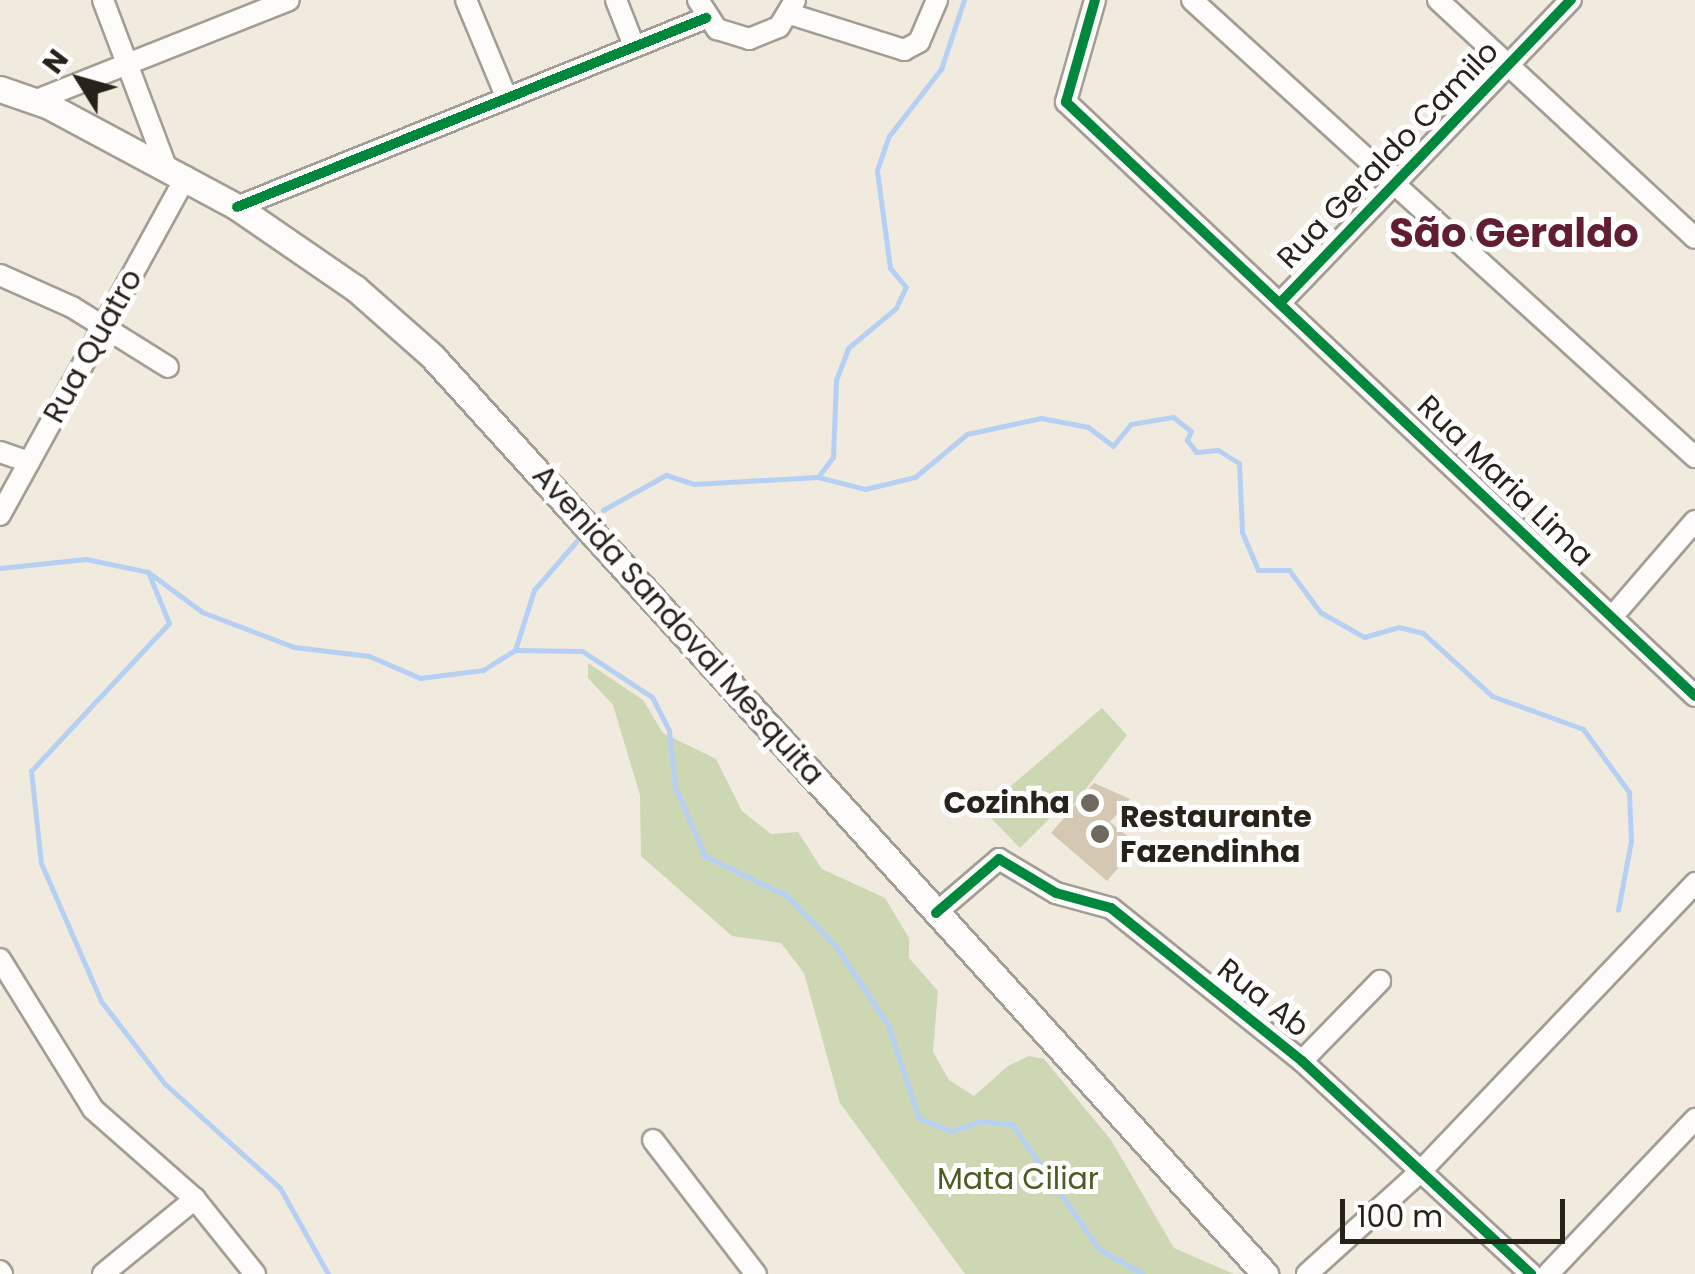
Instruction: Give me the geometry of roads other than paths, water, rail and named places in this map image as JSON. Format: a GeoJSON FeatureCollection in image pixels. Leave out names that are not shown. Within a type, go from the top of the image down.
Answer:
{"type":"FeatureCollection","features":[{"type":"Feature","properties":{"kind":"main road","name":"Avenida Sandoval Mesquita"},"geometry":{"type":"LineString","coordinates":[[0,89],[34,101],[237,207],[356,288],[432,356],[1265,1274]]}},
{"type":"Feature","properties":{"kind":"street"},"geometry":{"type":"LineString","coordinates":[[103,0],[176,172]]}},
{"type":"Feature","properties":{"kind":"street"},"geometry":{"type":"LineString","coordinates":[[34,101],[288,0]]}},
{"type":"Feature","properties":{"kind":"street"},"geometry":{"type":"LineString","coordinates":[[466,0],[506,96]]}},
{"type":"Feature","properties":{"kind":"street"},"geometry":{"type":"LineString","coordinates":[[616,0],[634,46]]}},
{"type":"Feature","properties":{"kind":"street"},"geometry":{"type":"LineString","coordinates":[[237,207],[634,46],[702,9],[748,39],[792,7],[904,50],[919,42],[936,0]]}},
{"type":"Feature","properties":{"kind":"street","name":"Rua Maria Lima"},"geometry":{"type":"LineString","coordinates":[[1095,0],[1066,102],[1695,696]]}},
{"type":"Feature","properties":{"kind":"street"},"geometry":{"type":"LineString","coordinates":[[1192,0],[1402,183],[1695,457]]}},
{"type":"Feature","properties":{"kind":"street"},"geometry":{"type":"LineString","coordinates":[[1438,0],[1695,238]]}},
{"type":"Feature","properties":{"kind":"street","name":"Rua Geraldo Camilo"},"geometry":{"type":"LineString","coordinates":[[1281,302],[1402,183],[1571,0]]}},
{"type":"Feature","properties":{"kind":"street","name":"Rua Quatro"},"geometry":{"type":"LineString","coordinates":[[0,515],[104,324],[176,172]]}},
{"type":"Feature","properties":{"kind":"street"},"geometry":{"type":"LineString","coordinates":[[0,275],[104,324],[168,367]]}},
{"type":"Feature","properties":{"kind":"street"},"geometry":{"type":"LineString","coordinates":[[0,452],[29,462]]}},
{"type":"Feature","properties":{"kind":"street"},"geometry":{"type":"LineString","coordinates":[[1612,617],[1695,521]]}},
{"type":"Feature","properties":{"kind":"street","name":"Rua Ab"},"geometry":{"type":"LineString","coordinates":[[936,914],[1000,859],[1056,893],[1111,908],[1302,1060],[1531,1274]]}},
{"type":"Feature","properties":{"kind":"street"},"geometry":{"type":"LineString","coordinates":[[1307,1274],[1421,1172],[1695,883]]}},
{"type":"Feature","properties":{"kind":"street"},"geometry":{"type":"LineString","coordinates":[[0,959],[93,1109],[195,1199],[255,1274]]}},
{"type":"Feature","properties":{"kind":"street"},"geometry":{"type":"LineString","coordinates":[[1302,1060],[1380,981]]}},
{"type":"Feature","properties":{"kind":"street"},"geometry":{"type":"LineString","coordinates":[[1548,1274],[1695,1120]]}},
{"type":"Feature","properties":{"kind":"street"},"geometry":{"type":"LineString","coordinates":[[652,1140],[756,1274]]}},
{"type":"Feature","properties":{"kind":"street"},"geometry":{"type":"LineString","coordinates":[[103,1274],[195,1199]]}},
{"type":"Feature","properties":{"kind":"waterway"},"geometry":{"type":"LineString","coordinates":[[818,477],[833,457],[836,380],[848,348],[896,308],[906,287],[890,268],[877,170],[889,136],[941,69],[964,0]]}},
{"type":"Feature","properties":{"kind":"waterway"},"geometry":{"type":"LineString","coordinates":[[603,510],[666,475],[694,484],[818,477],[865,489],[915,477],[967,434],[1041,418],[1088,427],[1113,446],[1131,424],[1173,417],[1191,431],[1187,440],[1196,452],[1218,450],[1239,463],[1242,532],[1258,570],[1289,570],[1320,612],[1364,637],[1399,627],[1423,633],[1492,696],[1583,729],[1629,792],[1631,841],[1618,910]]}},
{"type":"Feature","properties":{"kind":"waterway"},"geometry":{"type":"LineString","coordinates":[[0,568],[86,559],[148,572],[202,612],[294,647],[369,656],[420,678],[483,670],[515,650],[534,590],[581,536]]}},
{"type":"Feature","properties":{"kind":"waterway"},"geometry":{"type":"LineString","coordinates":[[148,572],[169,623],[31,771],[41,863],[101,1001],[165,1084],[280,1188],[328,1274]]}},
{"type":"Feature","properties":{"kind":"waterway"},"geometry":{"type":"LineString","coordinates":[[515,650],[582,651],[652,697],[669,730],[675,787],[705,856],[787,896],[837,948],[888,1025],[919,1118],[952,1131],[981,1121],[1012,1124],[1099,1249],[1143,1274]]}},
{"type":"Feature","properties":{"kind":"place","name":"Cozinha"},"geometry":{"type":"Point","coordinates":[1090,803]}},
{"type":"Feature","properties":{"kind":"place","name":"Restaurante Fazendinha"},"geometry":{"type":"Point","coordinates":[1100,834]}},
{"type":"Feature","properties":{"kind":"district","name":"São Geraldo"},"geometry":{"type":"Point","coordinates":[1514,233]}},
{"type":"Feature","properties":{"kind":"park label","name":"Mata Ciliar"},"geometry":{"type":"Point","coordinates":[1018,1179]}}]}
